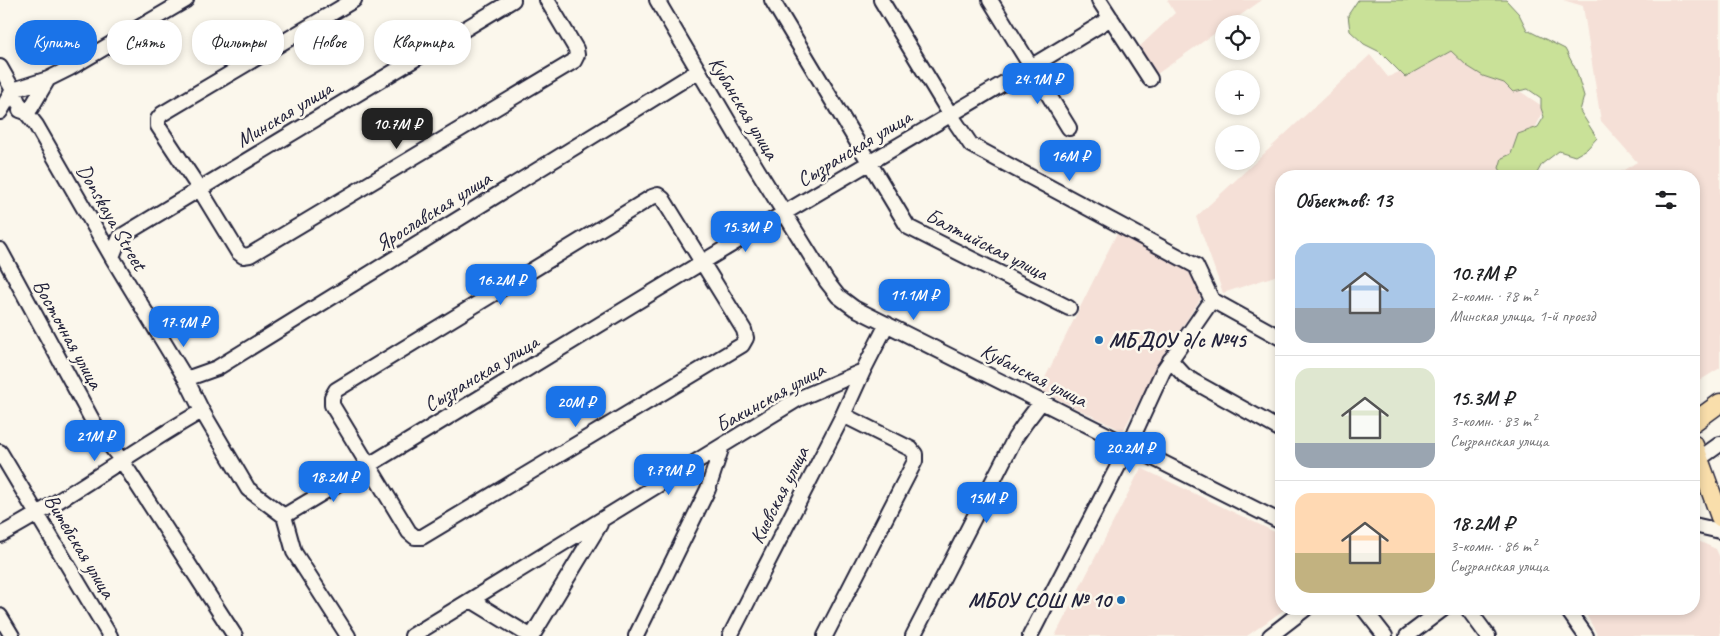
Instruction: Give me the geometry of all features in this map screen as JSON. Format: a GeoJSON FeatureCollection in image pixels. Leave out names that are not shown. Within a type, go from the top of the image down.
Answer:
{"type":"FeatureCollection","features":[{"type":"Feature","properties":{"kind":"main road"},"geometry":{"type":"LineString","coordinates":[[1700,418],[1720,403]]}},
{"type":"Feature","properties":{"kind":"main road"},"geometry":{"type":"LineString","coordinates":[[1700,463],[1720,517]]}},
{"type":"Feature","properties":{"kind":"street"},"geometry":{"type":"LineString","coordinates":[[0,112],[13,90],[48,79],[70,68],[186,0]]}},
{"type":"Feature","properties":{"kind":"street"},"geometry":{"type":"LineString","coordinates":[[354,0],[162,114],[158,119],[158,126],[200,188],[238,252],[243,256],[250,255],[574,61],[577,56],[576,49],[547,0]]}},
{"type":"Feature","properties":{"kind":"street","name":"Минская улица"},"geometry":{"type":"LineString","coordinates":[[112,257],[120,237],[513,0]]}},
{"type":"Feature","properties":{"kind":"street","name":"Кубанская улица"},"geometry":{"type":"LineString","coordinates":[[657,0],[698,71],[827,282],[838,296],[854,308],[1275,519]]}},
{"type":"Feature","properties":{"kind":"street","name":"Балтийская улица"},"geometry":{"type":"LineString","coordinates":[[772,0],[908,226],[1069,308]]}},
{"type":"Feature","properties":{"kind":"street"},"geometry":{"type":"LineString","coordinates":[[882,0],[950,114],[971,145],[1196,266],[1212,300],[1275,335]]}},
{"type":"Feature","properties":{"kind":"street"},"geometry":{"type":"LineString","coordinates":[[990,0],[1069,128]]}},
{"type":"Feature","properties":{"kind":"street"},"geometry":{"type":"LineString","coordinates":[[1099,0],[1150,79]]}},
{"type":"Feature","properties":{"kind":"street","name":"Сызранская улица"},"geometry":{"type":"LineString","coordinates":[[284,516],[1111,18]]}},
{"type":"Feature","properties":{"kind":"street","name":"Donskaya Street"},"geometry":{"type":"LineString","coordinates":[[0,68],[18,102],[36,125],[112,257],[186,379],[202,411],[248,489],[284,516]]}},
{"type":"Feature","properties":{"kind":"street","name":"Ярославская улица"},"geometry":{"type":"LineString","coordinates":[[186,379],[217,368],[698,71]]}},
{"type":"Feature","properties":{"kind":"street"},"geometry":{"type":"LineString","coordinates":[[0,112],[16,109],[26,112],[31,108],[48,79]]}},
{"type":"Feature","properties":{"kind":"street"},"geometry":{"type":"LineString","coordinates":[[658,196],[663,199],[744,330],[746,338],[742,345],[422,537],[414,537],[409,532],[368,466],[332,405],[332,397],[336,390],[652,197],[658,196]]}},
{"type":"Feature","properties":{"kind":"street","name":"Восточная улица"},"geometry":{"type":"LineString","coordinates":[[0,250],[96,427],[122,461],[236,636]]}},
{"type":"Feature","properties":{"kind":"street"},"geometry":{"type":"LineString","coordinates":[[1030,636],[1129,445],[1158,380],[1212,300]]}},
{"type":"Feature","properties":{"kind":"street"},"geometry":{"type":"LineString","coordinates":[[863,371],[887,324]]}},
{"type":"Feature","properties":{"kind":"street"},"geometry":{"type":"LineString","coordinates":[[1170,360],[1184,375],[1193,381],[1275,427]]}},
{"type":"Feature","properties":{"kind":"street","name":"Киевская улица"},"geometry":{"type":"LineString","coordinates":[[730,636],[843,415],[863,371]]}},
{"type":"Feature","properties":{"kind":"street","name":"Бакинская улица"},"geometry":{"type":"LineString","coordinates":[[412,636],[798,399],[863,371]]}},
{"type":"Feature","properties":{"kind":"street"},"geometry":{"type":"LineString","coordinates":[[913,636],[1015,438],[1042,401]]}},
{"type":"Feature","properties":{"kind":"street"},"geometry":{"type":"LineString","coordinates":[[0,535],[39,515],[165,432],[202,411]]}},
{"type":"Feature","properties":{"kind":"street"},"geometry":{"type":"LineString","coordinates":[[825,636],[915,461],[915,454],[911,449],[843,415]]}},
{"type":"Feature","properties":{"kind":"street"},"geometry":{"type":"LineString","coordinates":[[1700,451],[1720,444]]}},
{"type":"Feature","properties":{"kind":"street"},"geometry":{"type":"LineString","coordinates":[[636,636],[708,489],[722,446]]}},
{"type":"Feature","properties":{"kind":"street","name":"Витебская улица"},"geometry":{"type":"LineString","coordinates":[[0,452],[110,636]]}},
{"type":"Feature","properties":{"kind":"street"},"geometry":{"type":"LineString","coordinates":[[284,516],[294,552],[348,636]]}},
{"type":"Feature","properties":{"kind":"street","name":"Бакинская улица"},"geometry":{"type":"LineString","coordinates":[[531,636],[602,521]]}},
{"type":"Feature","properties":{"kind":"street"},"geometry":{"type":"LineString","coordinates":[[1700,527],[1720,531]]}},
{"type":"Feature","properties":{"kind":"street"},"geometry":{"type":"LineString","coordinates":[[471,600],[531,636]]}},
{"type":"Feature","properties":{"kind":"street"},"geometry":{"type":"LineString","coordinates":[[1270,636],[1297,615]]}},
{"type":"Feature","properties":{"kind":"street"},"geometry":{"type":"LineString","coordinates":[[1369,615],[1385,636]]}},
{"type":"Feature","properties":{"kind":"street"},"geometry":{"type":"LineString","coordinates":[[1408,636],[1435,615]]}},
{"type":"Feature","properties":{"kind":"street"},"geometry":{"type":"LineString","coordinates":[[1472,615],[1488,636]]}},
{"type":"Feature","properties":{"kind":"street"},"geometry":{"type":"LineString","coordinates":[[1571,615],[1586,636]]}},
{"type":"Feature","properties":{"kind":"street"},"geometry":{"type":"LineString","coordinates":[[0,616],[12,636]]}},
{"type":"Feature","properties":{"kind":"shaded area"},"geometry":{"type":"Polygon","coordinates":[[[1167,0],[1262,0],[1241,15],[1215,15],[1215,33],[1154,76],[1135,51],[1175,13],[1167,0]]]}},
{"type":"Feature","properties":{"kind":"shaded area"},"geometry":{"type":"Polygon","coordinates":[[[1563,0],[1720,0],[1720,368],[1700,380],[1700,170],[1624,170],[1637,162],[1601,121],[1583,6],[1563,0]]]}},
{"type":"Feature","properties":{"kind":"shaded area"},"geometry":{"type":"Polygon","coordinates":[[[1454,47],[1545,108],[1515,170],[1275,170],[1275,276],[1223,293],[1196,217],[1246,170],[1260,170],[1260,157],[1370,55],[1388,77],[1454,47]]]}},
{"type":"Feature","properties":{"kind":"shaded area"},"geometry":{"type":"Polygon","coordinates":[[[1117,233],[1190,268],[1201,298],[1162,358],[1123,431],[1039,390],[1117,233]]]}},
{"type":"Feature","properties":{"kind":"shaded area"},"geometry":{"type":"Polygon","coordinates":[[[1141,468],[1275,532],[1275,615],[1277,615],[1247,636],[1055,636],[1141,468]]]}},
{"type":"Feature","properties":{"kind":"shaded area"},"geometry":{"type":"Polygon","coordinates":[[[1700,542],[1716,549],[1720,558],[1720,636],[1598,636],[1586,615],[1700,615],[1700,542]]]}},
{"type":"Feature","properties":{"kind":"green space"},"geometry":{"type":"Polygon","coordinates":[[[1358,0],[1506,0],[1519,14],[1527,30],[1565,49],[1576,70],[1584,96],[1580,111],[1597,138],[1587,149],[1575,156],[1559,151],[1542,164],[1539,170],[1500,170],[1499,168],[1502,158],[1511,154],[1518,134],[1538,127],[1544,117],[1541,108],[1541,98],[1528,89],[1513,92],[1504,83],[1483,76],[1467,66],[1451,51],[1405,77],[1380,52],[1364,44],[1350,31],[1348,15],[1358,0]]]}},
{"type":"Feature","properties":{"kind":"place","name":"МБДОУ д/с №45"},"geometry":{"type":"Point","coordinates":[1099,340]}},
{"type":"Feature","properties":{"kind":"place","name":"МБОУ СОШ № 10"},"geometry":{"type":"Point","coordinates":[1121,600]}}]}
